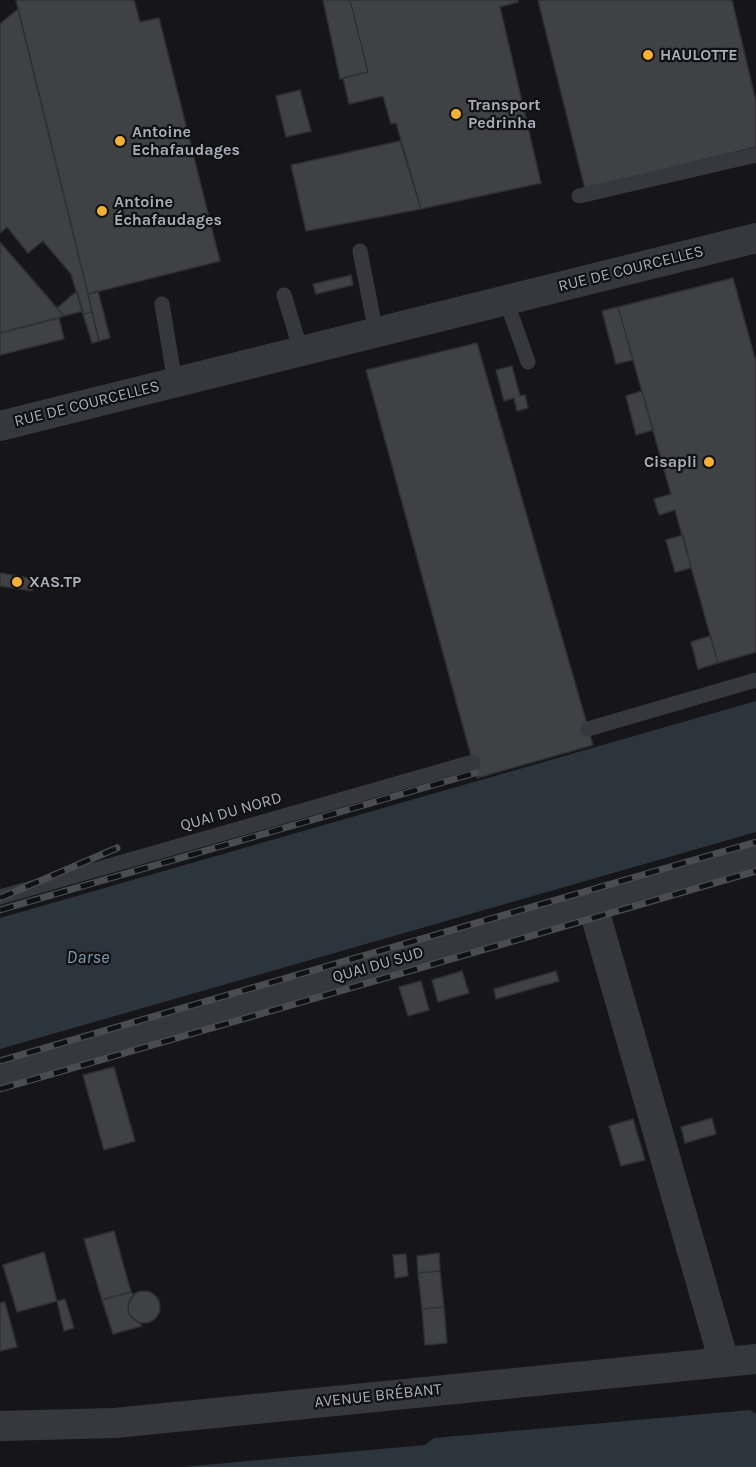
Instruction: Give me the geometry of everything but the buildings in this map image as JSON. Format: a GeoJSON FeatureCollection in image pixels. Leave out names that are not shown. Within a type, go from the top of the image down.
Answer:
{"type":"FeatureCollection","features":[{"type":"Feature","properties":{"kind":"street","name":"RUE DE COURCELLES"},"geometry":{"type":"LineString","coordinates":[[0,426],[756,238]]}},
{"type":"Feature","properties":{"kind":"street","name":"QUAI DU SUD"},"geometry":{"type":"LineString","coordinates":[[0,1074],[756,855]]}},
{"type":"Feature","properties":{"kind":"street"},"geometry":{"type":"LineString","coordinates":[[592,903],[724,1362]]}},
{"type":"Feature","properties":{"kind":"street","name":"AVENUE BRÉBANT"},"geometry":{"type":"LineString","coordinates":[[0,1426],[115,1423],[756,1359]]}},
{"type":"Feature","properties":{"kind":"lane"},"geometry":{"type":"LineString","coordinates":[[579,196],[756,155]]}},
{"type":"Feature","properties":{"kind":"lane"},"geometry":{"type":"LineString","coordinates":[[360,251],[376,333]]}},
{"type":"Feature","properties":{"kind":"lane"},"geometry":{"type":"LineString","coordinates":[[284,295],[301,351]]}},
{"type":"Feature","properties":{"kind":"lane"},"geometry":{"type":"LineString","coordinates":[[506,300],[528,362]]}},
{"type":"Feature","properties":{"kind":"lane","name":"RUE DE COURCELLES"},"geometry":{"type":"LineString","coordinates":[[162,304],[175,382]]}},
{"type":"Feature","properties":{"kind":"lane"},"geometry":{"type":"LineString","coordinates":[[588,729],[756,680]]}},
{"type":"Feature","properties":{"kind":"lane","name":"QUAI DU NORD"},"geometry":{"type":"LineString","coordinates":[[0,897],[473,762]]}},
{"type":"Feature","properties":{"kind":"water","name":"Darse"},"geometry":{"type":"Polygon","coordinates":[[[756,701],[756,832],[0,1049],[0,918],[756,701]]]}},
{"type":"Feature","properties":{"kind":"water"},"geometry":{"type":"Polygon","coordinates":[[[750,1410],[756,1414],[756,1467],[182,1467],[425,1445],[434,1438],[750,1410]]]}},
{"type":"Feature","properties":{"kind":"railway"},"geometry":{"type":"LineString","coordinates":[[0,910],[475,773]]}},
{"type":"Feature","properties":{"kind":"railway"},"geometry":{"type":"LineString","coordinates":[[0,1061],[756,842]]}},
{"type":"Feature","properties":{"kind":"railway"},"geometry":{"type":"LineString","coordinates":[[0,898],[117,848]]}},
{"type":"Feature","properties":{"kind":"railway"},"geometry":{"type":"LineString","coordinates":[[0,1089],[756,871]]}},
{"type":"Feature","properties":{"kind":"place","name":"HAULOTTE"},"geometry":{"type":"Point","coordinates":[648,55]}},
{"type":"Feature","properties":{"kind":"place","name":"Transport Pedrinha"},"geometry":{"type":"Point","coordinates":[456,114]}},
{"type":"Feature","properties":{"kind":"place","name":"Antoine Echafaudages"},"geometry":{"type":"Point","coordinates":[120,141]}},
{"type":"Feature","properties":{"kind":"place","name":"Antoine Échafaudages"},"geometry":{"type":"Point","coordinates":[102,211]}},
{"type":"Feature","properties":{"kind":"place","name":"Cisapli"},"geometry":{"type":"Point","coordinates":[709,462]}},
{"type":"Feature","properties":{"kind":"place","name":"XAS.TP"},"geometry":{"type":"Point","coordinates":[17,582]}}]}
